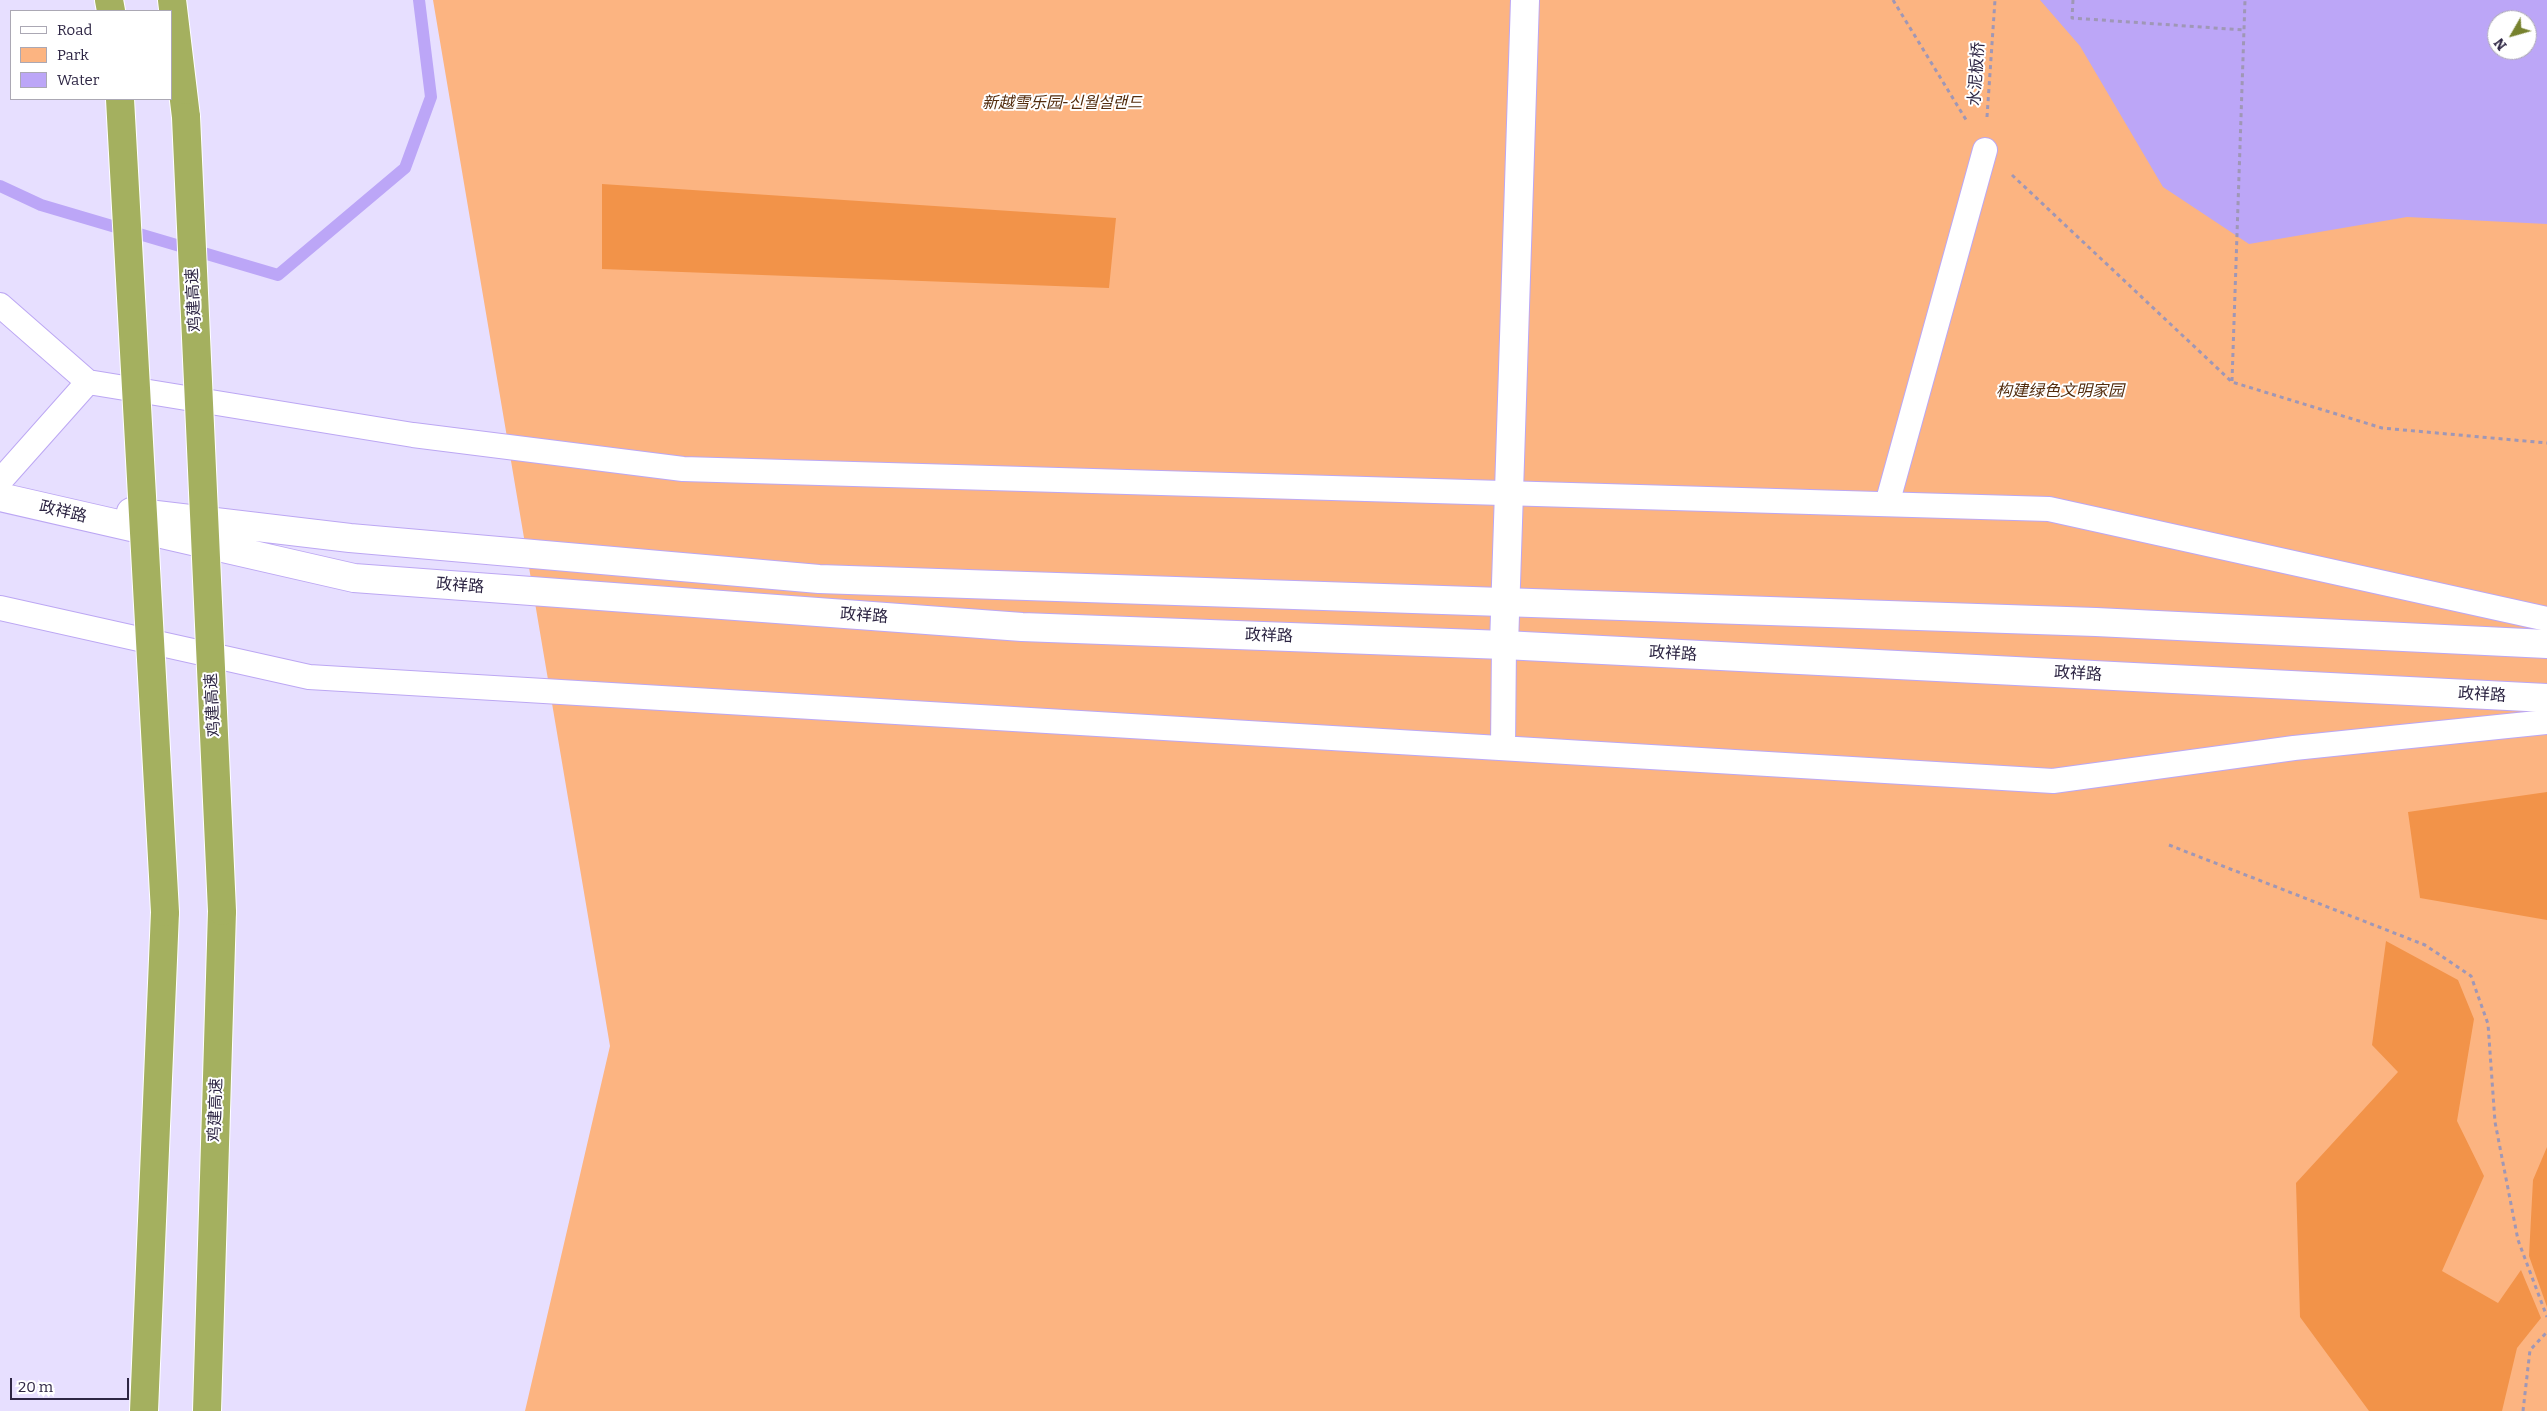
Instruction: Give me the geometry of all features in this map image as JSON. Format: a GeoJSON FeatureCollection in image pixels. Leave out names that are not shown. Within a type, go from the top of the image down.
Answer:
{"type":"FeatureCollection","features":[{"type":"Feature","properties":{"kind":"highway","name":"鸡建高速"},"geometry":{"type":"LineString","coordinates":[[172,0],[186,117],[222,911],[207,1411]]}},
{"type":"Feature","properties":{"kind":"highway"},"geometry":{"type":"LineString","coordinates":[[120,100],[165,912],[144,1411]]}},
{"type":"Feature","properties":{"kind":"main road"},"geometry":{"type":"LineString","coordinates":[[1504,645],[1525,0]]}},
{"type":"Feature","properties":{"kind":"main road","name":"政祥路"},"geometry":{"type":"LineString","coordinates":[[0,497],[350,538],[819,579],[2096,622],[2547,644]]}},
{"type":"Feature","properties":{"kind":"main road","name":"政祥路"},"geometry":{"type":"LineString","coordinates":[[0,497],[354,578],[1022,627],[1504,645],[2547,698]]}},
{"type":"Feature","properties":{"kind":"lane"},"geometry":{"type":"LineString","coordinates":[[1887,504],[1985,150]]}},
{"type":"Feature","properties":{"kind":"lane"},"geometry":{"type":"LineString","coordinates":[[0,305],[88,382],[413,435],[683,469],[2049,509],[2547,619]]}},
{"type":"Feature","properties":{"kind":"lane"},"geometry":{"type":"LineString","coordinates":[[0,481],[88,382]]}},
{"type":"Feature","properties":{"kind":"lane"},"geometry":{"type":"LineString","coordinates":[[0,608],[309,678],[2053,781],[2294,748],[2547,722]]}},
{"type":"Feature","properties":{"kind":"lane"},"geometry":{"type":"LineString","coordinates":[[1503,748],[1504,645]]}},
{"type":"Feature","properties":{"kind":"path"},"geometry":{"type":"LineString","coordinates":[[1893,0],[1985,150],[2232,382],[2382,428],[2547,443]]}},
{"type":"Feature","properties":{"kind":"path","name":"水泥板桥"},"geometry":{"type":"LineString","coordinates":[[1985,150],[1995,0]]}},
{"type":"Feature","properties":{"kind":"path"},"geometry":{"type":"LineString","coordinates":[[2073,0],[2072,18],[2244,30]]}},
{"type":"Feature","properties":{"kind":"path"},"geometry":{"type":"LineString","coordinates":[[2232,382],[2245,0]]}},
{"type":"Feature","properties":{"kind":"path"},"geometry":{"type":"LineString","coordinates":[[2169,845],[2425,945],[2471,976],[2488,1024],[2496,1122],[2518,1240],[2547,1316]]}},
{"type":"Feature","properties":{"kind":"path"},"geometry":{"type":"LineString","coordinates":[[2523,1411],[2530,1350],[2547,1332]]}},
{"type":"Feature","properties":{"kind":"green space"},"geometry":{"type":"Polygon","coordinates":[[[433,0],[2547,0],[2547,1411],[525,1411],[610,1046],[433,0]]]}},
{"type":"Feature","properties":{"kind":"shaded area"},"geometry":{"type":"Polygon","coordinates":[[[602,184],[1116,218],[1109,288],[602,269],[602,184]]]}},
{"type":"Feature","properties":{"kind":"shaded area"},"geometry":{"type":"Polygon","coordinates":[[[2547,792],[2547,920],[2420,898],[2408,812],[2547,792]]]}},
{"type":"Feature","properties":{"kind":"shaded area"},"geometry":{"type":"Polygon","coordinates":[[[2386,941],[2458,980],[2474,1019],[2457,1121],[2484,1176],[2442,1271],[2498,1303],[2521,1270],[2541,1318],[2517,1348],[2502,1411],[2369,1411],[2300,1317],[2296,1183],[2398,1072],[2372,1045],[2386,941]]]}},
{"type":"Feature","properties":{"kind":"shaded area"},"geometry":{"type":"Polygon","coordinates":[[[2547,1147],[2547,1307],[2529,1256],[2533,1180],[2547,1147]]]}},
{"type":"Feature","properties":{"kind":"water"},"geometry":{"type":"Polygon","coordinates":[[[2040,0],[2547,0],[2547,224],[2407,217],[2249,244],[2163,187],[2080,46],[2040,0]]]}},
{"type":"Feature","properties":{"kind":"waterway"},"geometry":{"type":"LineString","coordinates":[[0,186],[41,205],[278,275],[405,168],[431,97],[419,0]]}},
{"type":"Feature","properties":{"kind":"park label","name":"新越雪乐园-신월설랜드"},"geometry":{"type":"Point","coordinates":[1062,104]}},
{"type":"Feature","properties":{"kind":"park label","name":"构建绿色文明家园"},"geometry":{"type":"Point","coordinates":[2060,392]}}]}
